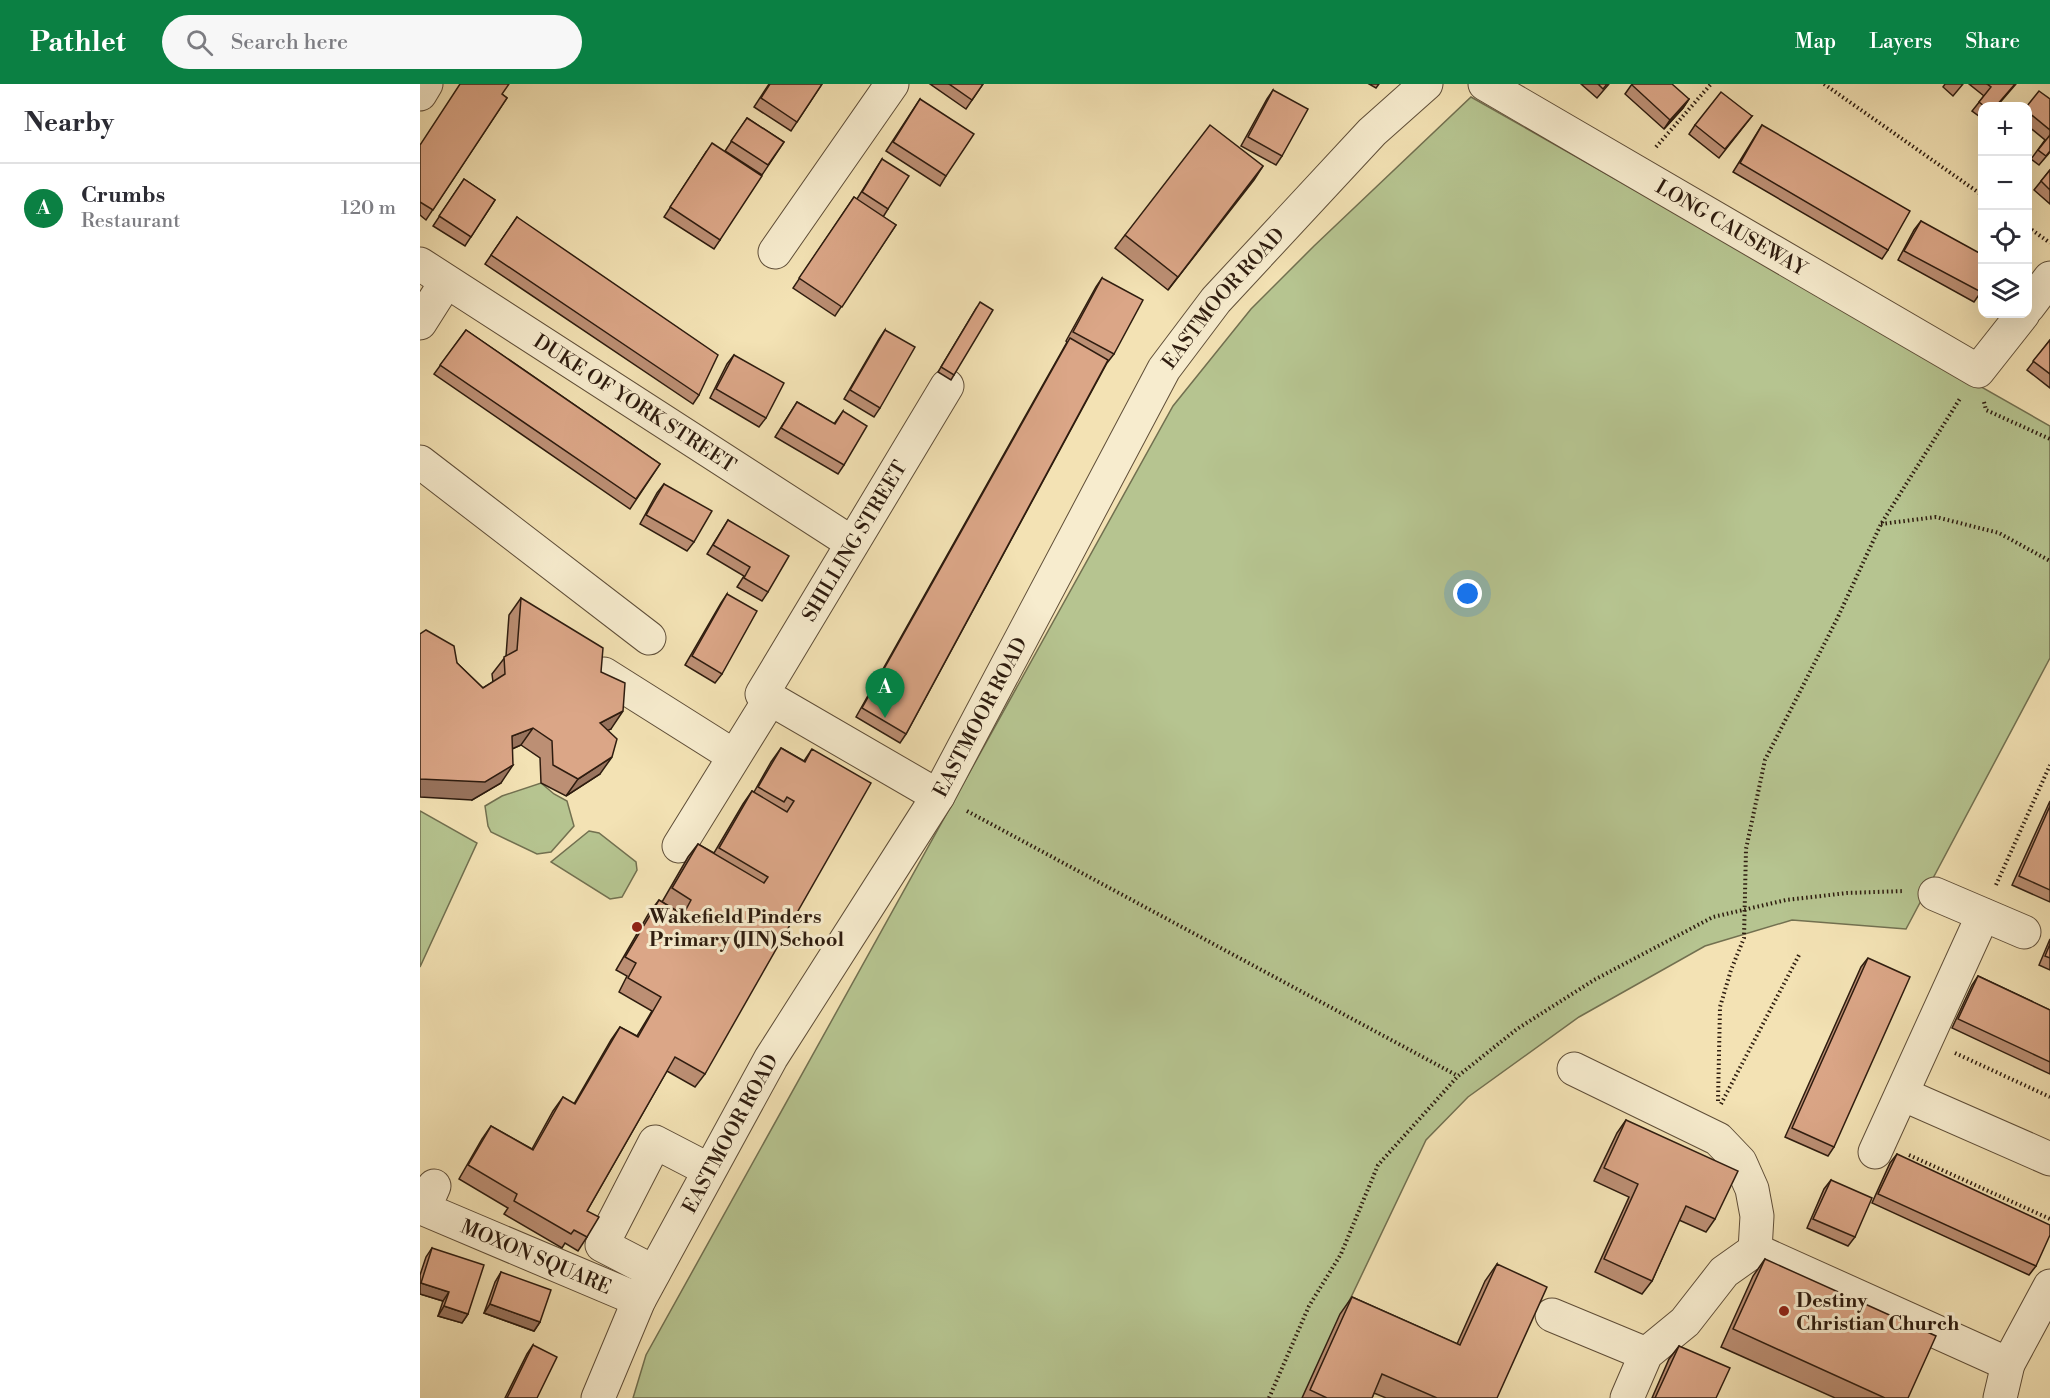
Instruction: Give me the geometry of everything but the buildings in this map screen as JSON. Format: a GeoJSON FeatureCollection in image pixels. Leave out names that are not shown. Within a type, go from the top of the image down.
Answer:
{"type":"FeatureCollection","features":[{"type":"Feature","properties":{"kind":"street"},"geometry":{"type":"LineString","coordinates":[[420,93],[426,84]]}},
{"type":"Feature","properties":{"kind":"street"},"geometry":{"type":"LineString","coordinates":[[775,252],[892,84]]}},
{"type":"Feature","properties":{"kind":"street","name":"EASTMOOR ROAD"},"geometry":{"type":"LineString","coordinates":[[598,1398],[647,1286],[709,1170],[771,1058],[938,796],[1164,369],[1216,300],[1372,132],[1426,84]]}},
{"type":"Feature","properties":{"kind":"street","name":"LONG CAUSEWAY"},"geometry":{"type":"LineString","coordinates":[[1485,84],[1978,371]]}},
{"type":"Feature","properties":{"kind":"street","name":"DUKE OF YORK STREET"},"geometry":{"type":"LineString","coordinates":[[420,264],[852,543]]}},
{"type":"Feature","properties":{"kind":"street"},"geometry":{"type":"LineString","coordinates":[[2032,302],[2050,278]]}},
{"type":"Feature","properties":{"kind":"street"},"geometry":{"type":"LineString","coordinates":[[420,323],[446,282]]}},
{"type":"Feature","properties":{"kind":"street"},"geometry":{"type":"LineString","coordinates":[[1978,371],[2020,318]]}},
{"type":"Feature","properties":{"kind":"street","name":"SHILLING STREET"},"geometry":{"type":"LineString","coordinates":[[679,846],[734,756],[852,543],[947,386]]}},
{"type":"Feature","properties":{"kind":"street"},"geometry":{"type":"LineString","coordinates":[[420,462],[649,638]]}},
{"type":"Feature","properties":{"kind":"street"},"geometry":{"type":"LineString","coordinates":[[604,674],[734,756]]}},
{"type":"Feature","properties":{"kind":"street"},"geometry":{"type":"LineString","coordinates":[[766,697],[938,796]]}},
{"type":"Feature","properties":{"kind":"street"},"geometry":{"type":"LineString","coordinates":[[1935,894],[2024,932]]}},
{"type":"Feature","properties":{"kind":"street"},"geometry":{"type":"LineString","coordinates":[[1877,1147],[1983,915]]}},
{"type":"Feature","properties":{"kind":"street"},"geometry":{"type":"LineString","coordinates":[[1574,1069],[1718,1138],[1740,1162],[1752,1189],[1757,1216],[1755,1250]]}},
{"type":"Feature","properties":{"kind":"street"},"geometry":{"type":"LineString","coordinates":[[1902,1094],[2050,1159]]}},
{"type":"Feature","properties":{"kind":"street"},"geometry":{"type":"LineString","coordinates":[[647,1286],[602,1245],[655,1142],[709,1170]]}},
{"type":"Feature","properties":{"kind":"street","name":"MOXON SQUARE"},"geometry":{"type":"LineString","coordinates":[[434,1186],[424,1209],[647,1286]]}},
{"type":"Feature","properties":{"kind":"street"},"geometry":{"type":"LineString","coordinates":[[1627,1398],[1646,1353],[1685,1322],[1724,1272],[1755,1250]]}},
{"type":"Feature","properties":{"kind":"street"},"geometry":{"type":"LineString","coordinates":[[1755,1250],[2008,1364]]}},
{"type":"Feature","properties":{"kind":"street"},"geometry":{"type":"LineString","coordinates":[[2000,1398],[2008,1364],[2050,1286]]}},
{"type":"Feature","properties":{"kind":"street"},"geometry":{"type":"LineString","coordinates":[[1552,1315],[1646,1353]]}},
{"type":"Feature","properties":{"kind":"path"},"geometry":{"type":"LineString","coordinates":[[1634,172],[1711,84]]}},
{"type":"Feature","properties":{"kind":"path"},"geometry":{"type":"LineString","coordinates":[[1824,84],[1978,192]]}},
{"type":"Feature","properties":{"kind":"path"},"geometry":{"type":"LineString","coordinates":[[2032,230],[2050,243]]}},
{"type":"Feature","properties":{"kind":"path"},"geometry":{"type":"LineString","coordinates":[[1978,371],[1986,410],[2050,439]]}},
{"type":"Feature","properties":{"kind":"path"},"geometry":{"type":"LineString","coordinates":[[1799,955],[1718,1110],[1720,1007],[1744,938],[1746,849],[1765,760],[1837,619],[1881,524],[1978,371]]}},
{"type":"Feature","properties":{"kind":"path"},"geometry":{"type":"LineString","coordinates":[[1881,524],[1936,517],[1999,533],[2050,561]]}},
{"type":"Feature","properties":{"kind":"path"},"geometry":{"type":"LineString","coordinates":[[1983,915],[2050,765]]}},
{"type":"Feature","properties":{"kind":"path"},"geometry":{"type":"LineString","coordinates":[[938,796],[1458,1076]]}},
{"type":"Feature","properties":{"kind":"path"},"geometry":{"type":"LineString","coordinates":[[1926,1040],[2050,1097]]}},
{"type":"Feature","properties":{"kind":"path"},"geometry":{"type":"LineString","coordinates":[[1877,1147],[2050,1219]]}},
{"type":"Feature","properties":{"kind":"green space"},"geometry":{"type":"Polygon","coordinates":[[[1471,97],[2050,426],[2050,658],[1906,929],[1792,920],[1705,946],[1579,1017],[1468,1097],[1426,1140],[1303,1398],[633,1398],[646,1355],[1173,406],[1251,309],[1471,97]]]}},
{"type":"Feature","properties":{"kind":"green space"},"geometry":{"type":"Polygon","coordinates":[[[541,783],[567,801],[574,826],[551,852],[537,854],[491,832],[485,806],[502,796],[541,783]]]}},
{"type":"Feature","properties":{"kind":"green space"},"geometry":{"type":"Polygon","coordinates":[[[420,811],[477,843],[420,967],[420,811]]]}},
{"type":"Feature","properties":{"kind":"green space"},"geometry":{"type":"Polygon","coordinates":[[[589,831],[599,833],[636,862],[637,870],[622,897],[610,899],[551,862],[589,831]]]}},
{"type":"Feature","properties":{"kind":"place","name":"Crumbs"},"geometry":{"type":"Point","coordinates":[885,718]}},
{"type":"Feature","properties":{"kind":"place","name":"Wakefield Pinders Primary (JIN) School"},"geometry":{"type":"Point","coordinates":[637,927]}},
{"type":"Feature","properties":{"kind":"place","name":"Destiny Christian Church"},"geometry":{"type":"Point","coordinates":[1784,1311]}}]}
